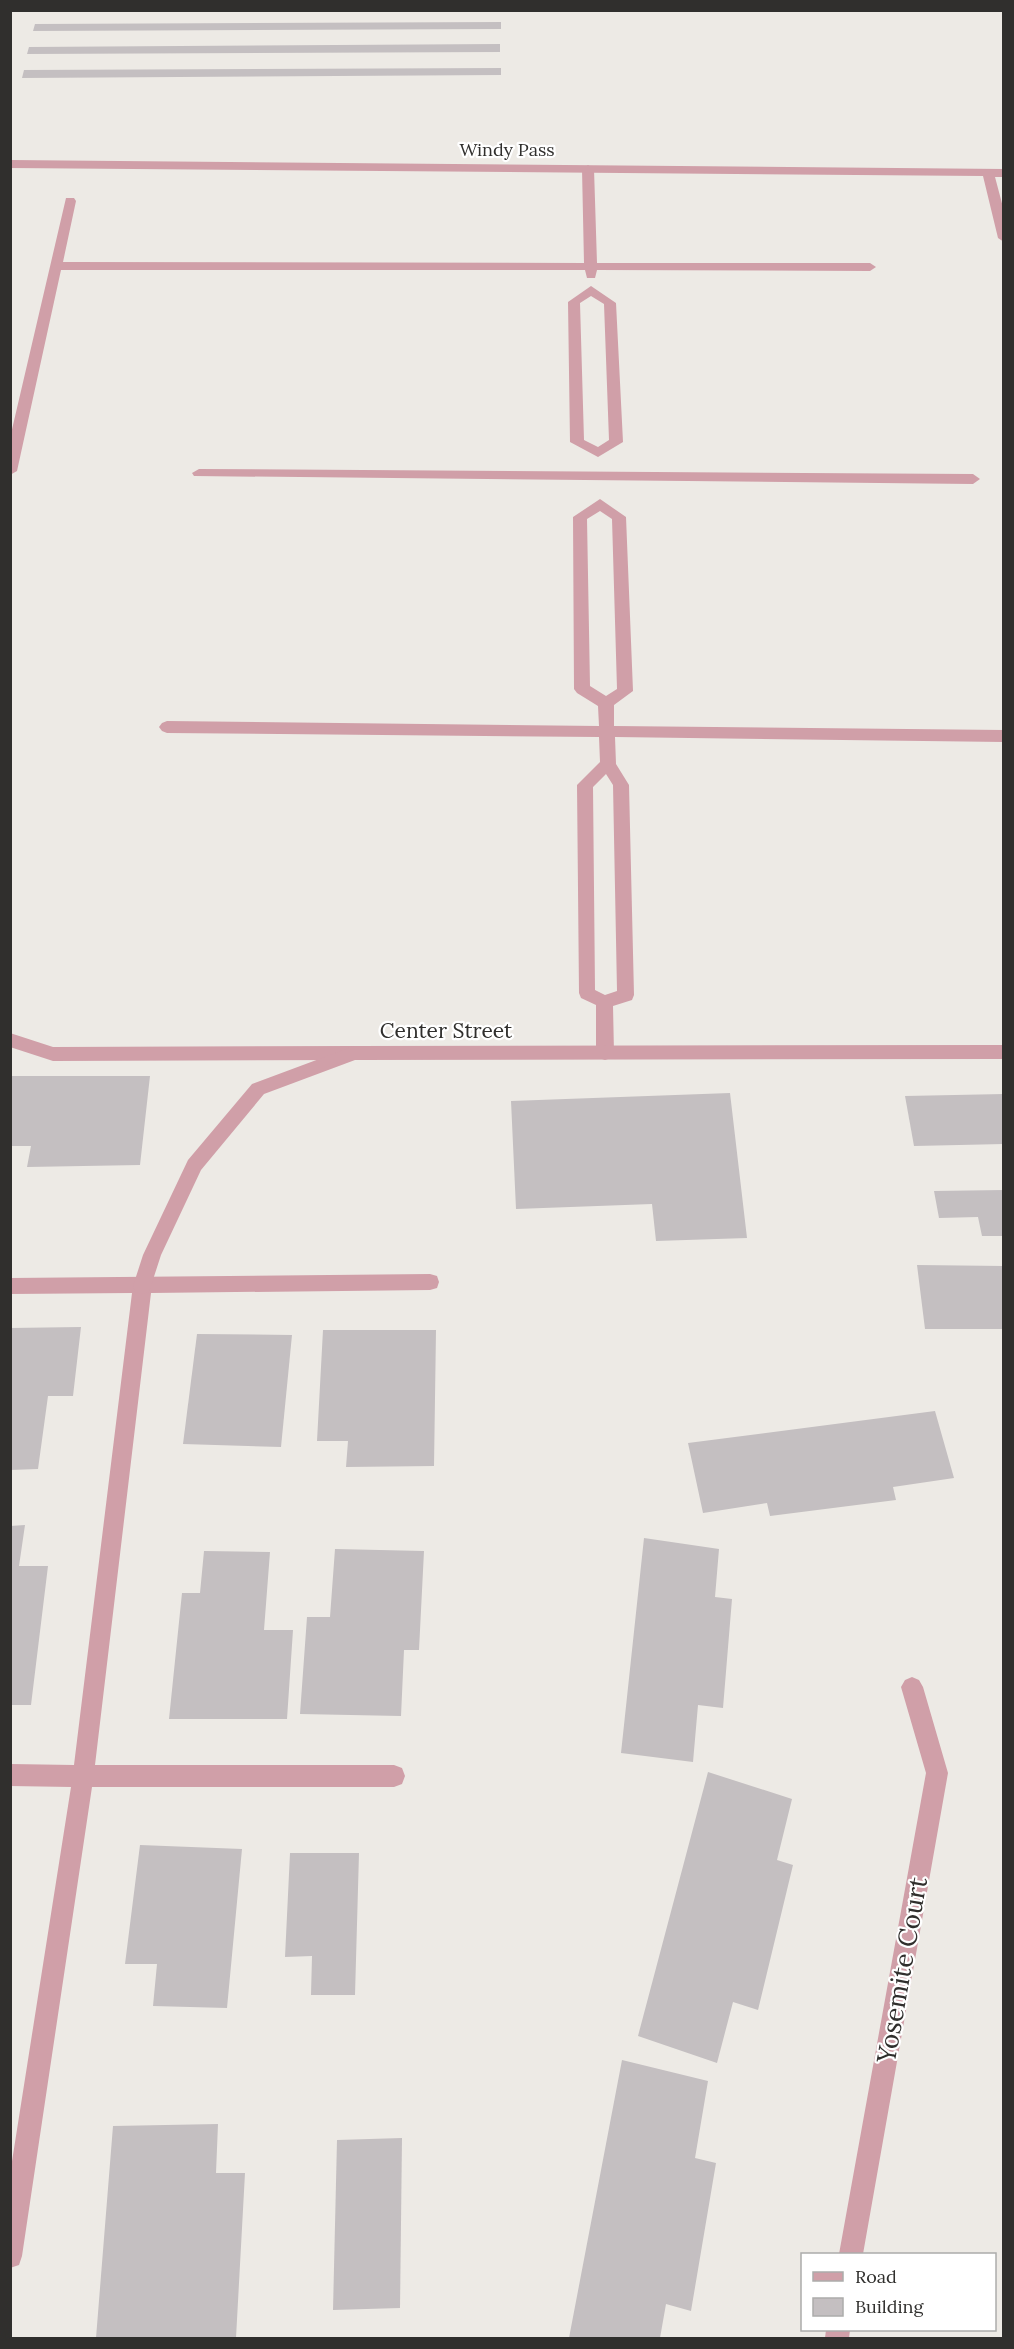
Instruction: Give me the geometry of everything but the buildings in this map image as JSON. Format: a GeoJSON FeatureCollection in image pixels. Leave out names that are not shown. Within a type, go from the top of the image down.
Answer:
{"type":"FeatureCollection","features":[{"type":"Feature","properties":{"kind":"street","name":"Windy Pass"},"geometry":{"type":"LineString","coordinates":[[10,164],[1004,173]]}},
{"type":"Feature","properties":{"kind":"street"},"geometry":{"type":"LineString","coordinates":[[588,169],[591,290]]}},
{"type":"Feature","properties":{"kind":"street"},"geometry":{"type":"LineString","coordinates":[[988,172],[1004,238]]}},
{"type":"Feature","properties":{"kind":"street"},"geometry":{"type":"LineString","coordinates":[[10,471],[70,201]]}},
{"type":"Feature","properties":{"kind":"street"},"geometry":{"type":"LineString","coordinates":[[57,266],[870,267]]}},
{"type":"Feature","properties":{"kind":"street"},"geometry":{"type":"LineString","coordinates":[[591,290],[574,302],[576,442],[598,453]]}},
{"type":"Feature","properties":{"kind":"street"},"geometry":{"type":"LineString","coordinates":[[591,290],[610,303],[616,430],[616,442],[598,453]]}},
{"type":"Feature","properties":{"kind":"street"},"geometry":{"type":"LineString","coordinates":[[598,453],[600,504]]}},
{"type":"Feature","properties":{"kind":"street"},"geometry":{"type":"LineString","coordinates":[[199,473],[973,479]]}},
{"type":"Feature","properties":{"kind":"street"},"geometry":{"type":"LineString","coordinates":[[600,504],[580,517],[582,689],[606,703]]}},
{"type":"Feature","properties":{"kind":"street"},"geometry":{"type":"LineString","coordinates":[[600,504],[619,517],[624,679],[624,691],[606,703]]}},
{"type":"Feature","properties":{"kind":"street"},"geometry":{"type":"LineString","coordinates":[[606,703],[608,764],[621,785],[626,995],[604,1002],[587,993],[585,785],[608,764]]}},
{"type":"Feature","properties":{"kind":"street"},"geometry":{"type":"LineString","coordinates":[[167,727],[1004,736]]}},
{"type":"Feature","properties":{"kind":"street"},"geometry":{"type":"LineString","coordinates":[[604,1002],[604,1053]]}},
{"type":"Feature","properties":{"kind":"street"},"geometry":{"type":"LineString","coordinates":[[10,1040],[53,1054],[354,1053]]}},
{"type":"Feature","properties":{"kind":"street","name":"Center Street"},"geometry":{"type":"LineString","coordinates":[[10,2256],[83,1776],[142,1286],[152,1255],[194,1165],[258,1089],[354,1053],[1004,1052]]}},
{"type":"Feature","properties":{"kind":"street"},"geometry":{"type":"LineString","coordinates":[[10,1286],[430,1282]]}},
{"type":"Feature","properties":{"kind":"street","name":"Yosemite Court"},"geometry":{"type":"LineString","coordinates":[[851,2253],[937,1773],[912,1687]]}},
{"type":"Feature","properties":{"kind":"street"},"geometry":{"type":"LineString","coordinates":[[10,1775],[394,1776]]}}]}
